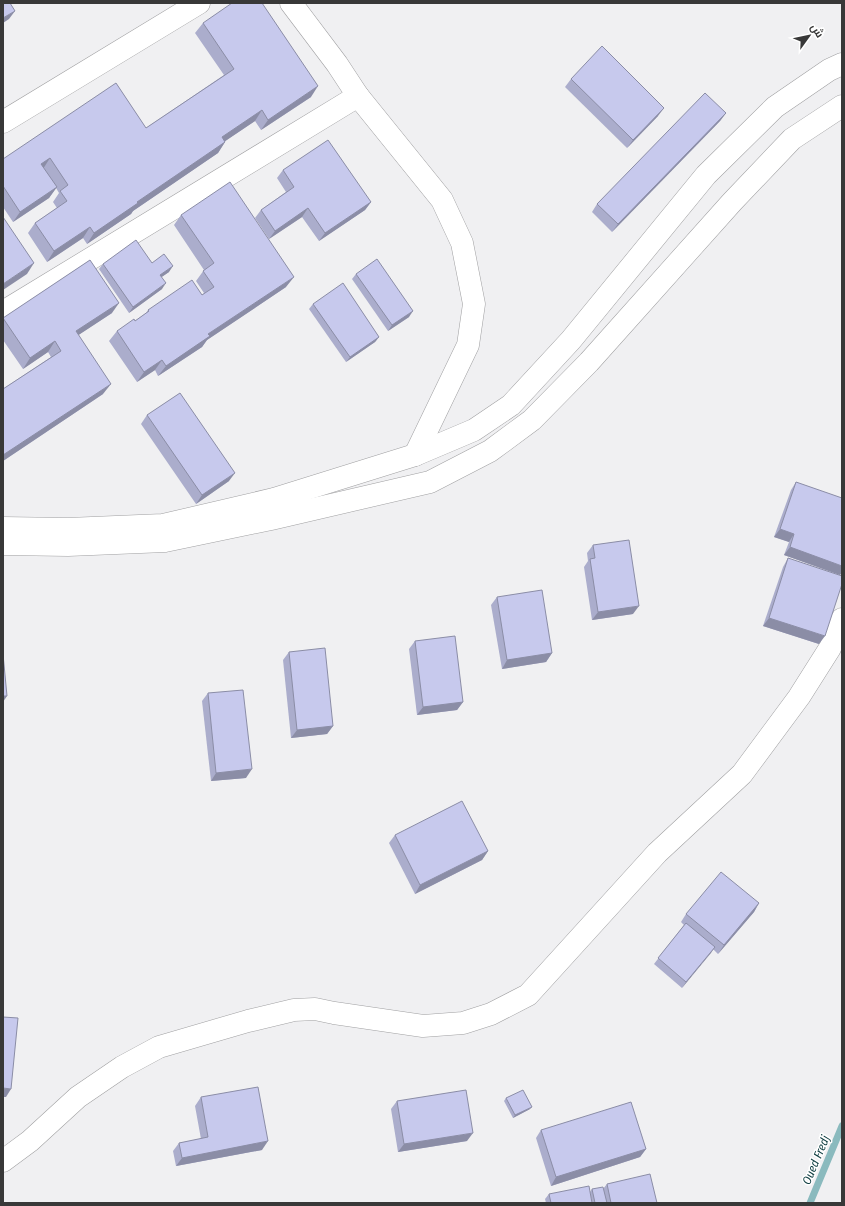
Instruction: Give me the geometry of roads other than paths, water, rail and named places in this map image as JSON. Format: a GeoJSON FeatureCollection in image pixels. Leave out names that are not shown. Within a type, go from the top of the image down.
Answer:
{"type":"FeatureCollection","features":[{"type":"Feature","properties":{"kind":"street"},"geometry":{"type":"LineString","coordinates":[[3,122],[199,3]]}},
{"type":"Feature","properties":{"kind":"street"},"geometry":{"type":"LineString","coordinates":[[291,3],[337,64],[358,96],[442,200],[462,243],[474,304],[468,345],[415,455]]}},
{"type":"Feature","properties":{"kind":"street"},"geometry":{"type":"LineString","coordinates":[[3,528],[68,529],[163,525],[274,499],[415,455],[474,430],[511,405],[571,340],[706,175],[775,107],[829,70],[842,64]]}},
{"type":"Feature","properties":{"kind":"street"},"geometry":{"type":"LineString","coordinates":[[3,312],[358,96]]}},
{"type":"Feature","properties":{"kind":"street"},"geometry":{"type":"LineString","coordinates":[[3,544],[68,545],[165,541],[271,519],[430,482],[490,451],[532,420],[589,362],[732,202],[792,139],[842,106]]}},
{"type":"Feature","properties":{"kind":"street"},"geometry":{"type":"LineString","coordinates":[[3,1161],[30,1141],[78,1097],[122,1067],[159,1047],[248,1021],[294,1010],[315,1009],[423,1026],[463,1023],[491,1014],[528,995],[657,853],[742,774],[799,697],[830,648],[842,619]]}},
{"type":"Feature","properties":{"kind":"waterway","name":"Oued Fredj"},"geometry":{"type":"LineString","coordinates":[[810,1203],[842,1126]]}}]}
